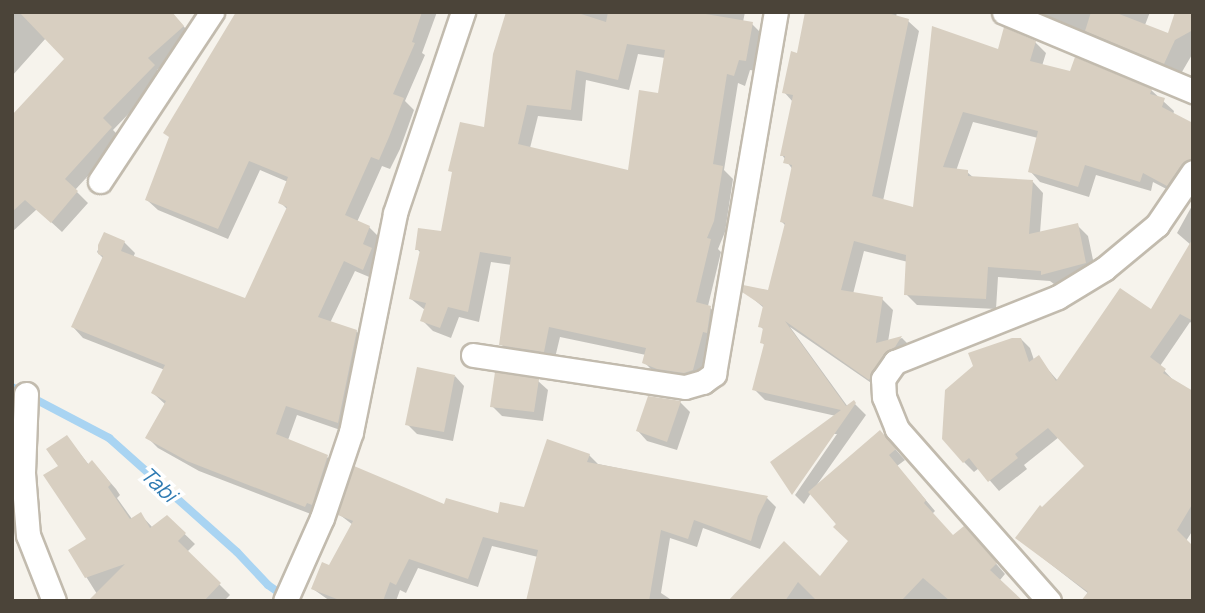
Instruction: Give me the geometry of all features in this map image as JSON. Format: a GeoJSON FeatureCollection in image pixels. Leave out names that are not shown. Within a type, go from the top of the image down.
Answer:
{"type":"FeatureCollection","features":[{"type":"Feature","properties":{"kind":"street"},"geometry":{"type":"LineString","coordinates":[[100,181],[212,12]]}},
{"type":"Feature","properties":{"kind":"street"},"geometry":{"type":"LineString","coordinates":[[285,601],[322,518],[351,432],[396,213],[463,12]]}},
{"type":"Feature","properties":{"kind":"street"},"geometry":{"type":"LineString","coordinates":[[473,355],[685,387],[703,382],[714,374],[776,12]]}},
{"type":"Feature","properties":{"kind":"street"},"geometry":{"type":"LineString","coordinates":[[1004,12],[1193,91]]}},
{"type":"Feature","properties":{"kind":"street"},"geometry":{"type":"LineString","coordinates":[[1049,601],[897,429],[884,397],[883,379],[895,362],[1058,298],[1104,269],[1157,225],[1193,172]]}},
{"type":"Feature","properties":{"kind":"street"},"geometry":{"type":"LineString","coordinates":[[26,394],[23,473],[28,535],[54,601]]}},
{"type":"Feature","properties":{"kind":"building"},"geometry":{"type":"Polygon","coordinates":[[[19,12],[172,12],[184,26],[148,58],[155,65],[103,118],[112,127],[65,179],[78,191],[51,223],[25,200],[12,212],[12,115],[64,59],[19,12]]]}},
{"type":"Feature","properties":{"kind":"building"},"geometry":{"type":"Polygon","coordinates":[[[236,12],[422,12],[412,42],[415,43],[393,94],[404,98],[379,160],[371,157],[345,215],[370,226],[363,244],[372,248],[363,270],[344,261],[318,317],[357,330],[338,423],[286,406],[276,434],[328,455],[312,505],[307,503],[305,507],[187,461],[145,438],[166,401],[151,393],[165,365],[71,327],[103,256],[98,254],[98,245],[104,232],[125,241],[121,251],[245,298],[287,207],[278,203],[288,177],[249,161],[218,229],[145,200],[169,137],[163,133],[236,12]]]}},
{"type":"Feature","properties":{"kind":"building"},"geometry":{"type":"Polygon","coordinates":[[[506,12],[575,12],[606,22],[608,12],[694,12],[753,22],[746,61],[739,60],[734,76],[727,74],[713,164],[723,166],[714,221],[707,238],[711,239],[696,302],[711,306],[707,333],[703,332],[693,370],[684,373],[657,369],[642,363],[646,348],[549,327],[544,352],[499,345],[511,257],[480,252],[468,312],[448,307],[440,328],[420,321],[426,303],[409,299],[420,250],[415,250],[418,228],[441,231],[452,172],[448,171],[460,122],[484,127],[493,54],[506,12]],[[627,44],[618,80],[576,70],[571,110],[527,105],[518,144],[628,170],[639,90],[658,93],[665,50],[627,44]]]}},
{"type":"Feature","properties":{"kind":"building"},"geometry":{"type":"Polygon","coordinates":[[[805,12],[884,12],[909,19],[872,196],[913,207],[932,26],[998,49],[1004,27],[1036,41],[1030,61],[1070,71],[1075,57],[1152,89],[1150,94],[1165,98],[1162,107],[1193,123],[1193,158],[1182,164],[1167,186],[1143,173],[1140,182],[1085,165],[1078,187],[1028,172],[1038,131],[963,112],[943,167],[968,170],[968,176],[1033,180],[1029,234],[1078,223],[1086,263],[1041,275],[1041,271],[988,267],[986,299],[904,295],[906,255],[854,241],[841,290],[883,297],[876,343],[902,336],[895,347],[884,354],[869,380],[785,321],[846,406],[854,400],[856,403],[792,495],[770,462],[841,410],[752,390],[764,344],[760,343],[763,328],[758,327],[763,306],[742,292],[743,285],[768,290],[785,223],[780,222],[792,165],[783,163],[785,156],[780,156],[793,95],[782,93],[791,51],[797,53],[805,12]]]}},
{"type":"Feature","properties":{"kind":"building"},"geometry":{"type":"Polygon","coordinates":[[[1091,12],[1114,12],[1168,33],[1175,12],[1193,12],[1193,30],[1175,40],[1164,64],[1085,31],[1091,12]]]}},
{"type":"Feature","properties":{"kind":"building"},"geometry":{"type":"Polygon","coordinates":[[[1193,238],[1193,321],[1180,314],[1150,357],[1166,369],[1163,373],[1193,391],[1193,503],[1177,530],[1193,546],[1193,601],[1081,601],[1088,592],[1015,538],[1040,505],[1042,507],[1084,466],[1048,428],[1015,454],[1018,458],[988,482],[969,458],[963,463],[942,439],[945,390],[973,366],[968,353],[1012,338],[1021,338],[1029,362],[1039,355],[1056,381],[1120,288],[1151,309],[1193,238]]]}},
{"type":"Feature","properties":{"kind":"building"},"geometry":{"type":"Polygon","coordinates":[[[417,367],[455,375],[444,432],[405,425],[417,367]]]}},
{"type":"Feature","properties":{"kind":"building"},"geometry":{"type":"Polygon","coordinates":[[[495,372],[539,379],[534,412],[490,407],[495,372]]]}},
{"type":"Feature","properties":{"kind":"building"},"geometry":{"type":"Polygon","coordinates":[[[648,396],[681,401],[667,442],[636,431],[648,396]]]}},
{"type":"Feature","properties":{"kind":"building"},"geometry":{"type":"Polygon","coordinates":[[[880,430],[896,449],[889,455],[926,500],[924,503],[953,535],[964,526],[997,563],[990,570],[1023,601],[950,601],[923,578],[901,601],[817,601],[798,582],[785,601],[728,601],[784,541],[820,576],[848,541],[833,527],[836,524],[808,492],[880,430]]]}},
{"type":"Feature","properties":{"kind":"building"},"geometry":{"type":"Polygon","coordinates":[[[67,435],[88,464],[92,460],[106,477],[111,484],[108,487],[130,519],[141,512],[150,528],[167,515],[186,533],[178,541],[221,583],[204,601],[88,601],[125,564],[85,578],[68,550],[86,539],[43,475],[58,466],[46,449],[67,435]]]}},
{"type":"Feature","properties":{"kind":"building"},"geometry":{"type":"Polygon","coordinates":[[[547,439],[590,454],[587,462],[768,496],[758,516],[751,541],[694,520],[688,539],[661,530],[649,601],[526,601],[538,550],[483,537],[468,579],[409,559],[396,585],[390,582],[383,601],[342,601],[311,589],[322,562],[329,565],[353,521],[338,515],[354,466],[444,504],[446,498],[498,513],[500,502],[524,507],[547,439]]]}},
{"type":"Feature","properties":{"kind":"waterway","name":"Tabi"},"geometry":{"type":"LineString","coordinates":[[12,387],[109,438],[237,552],[268,585],[285,597]]}}]}
